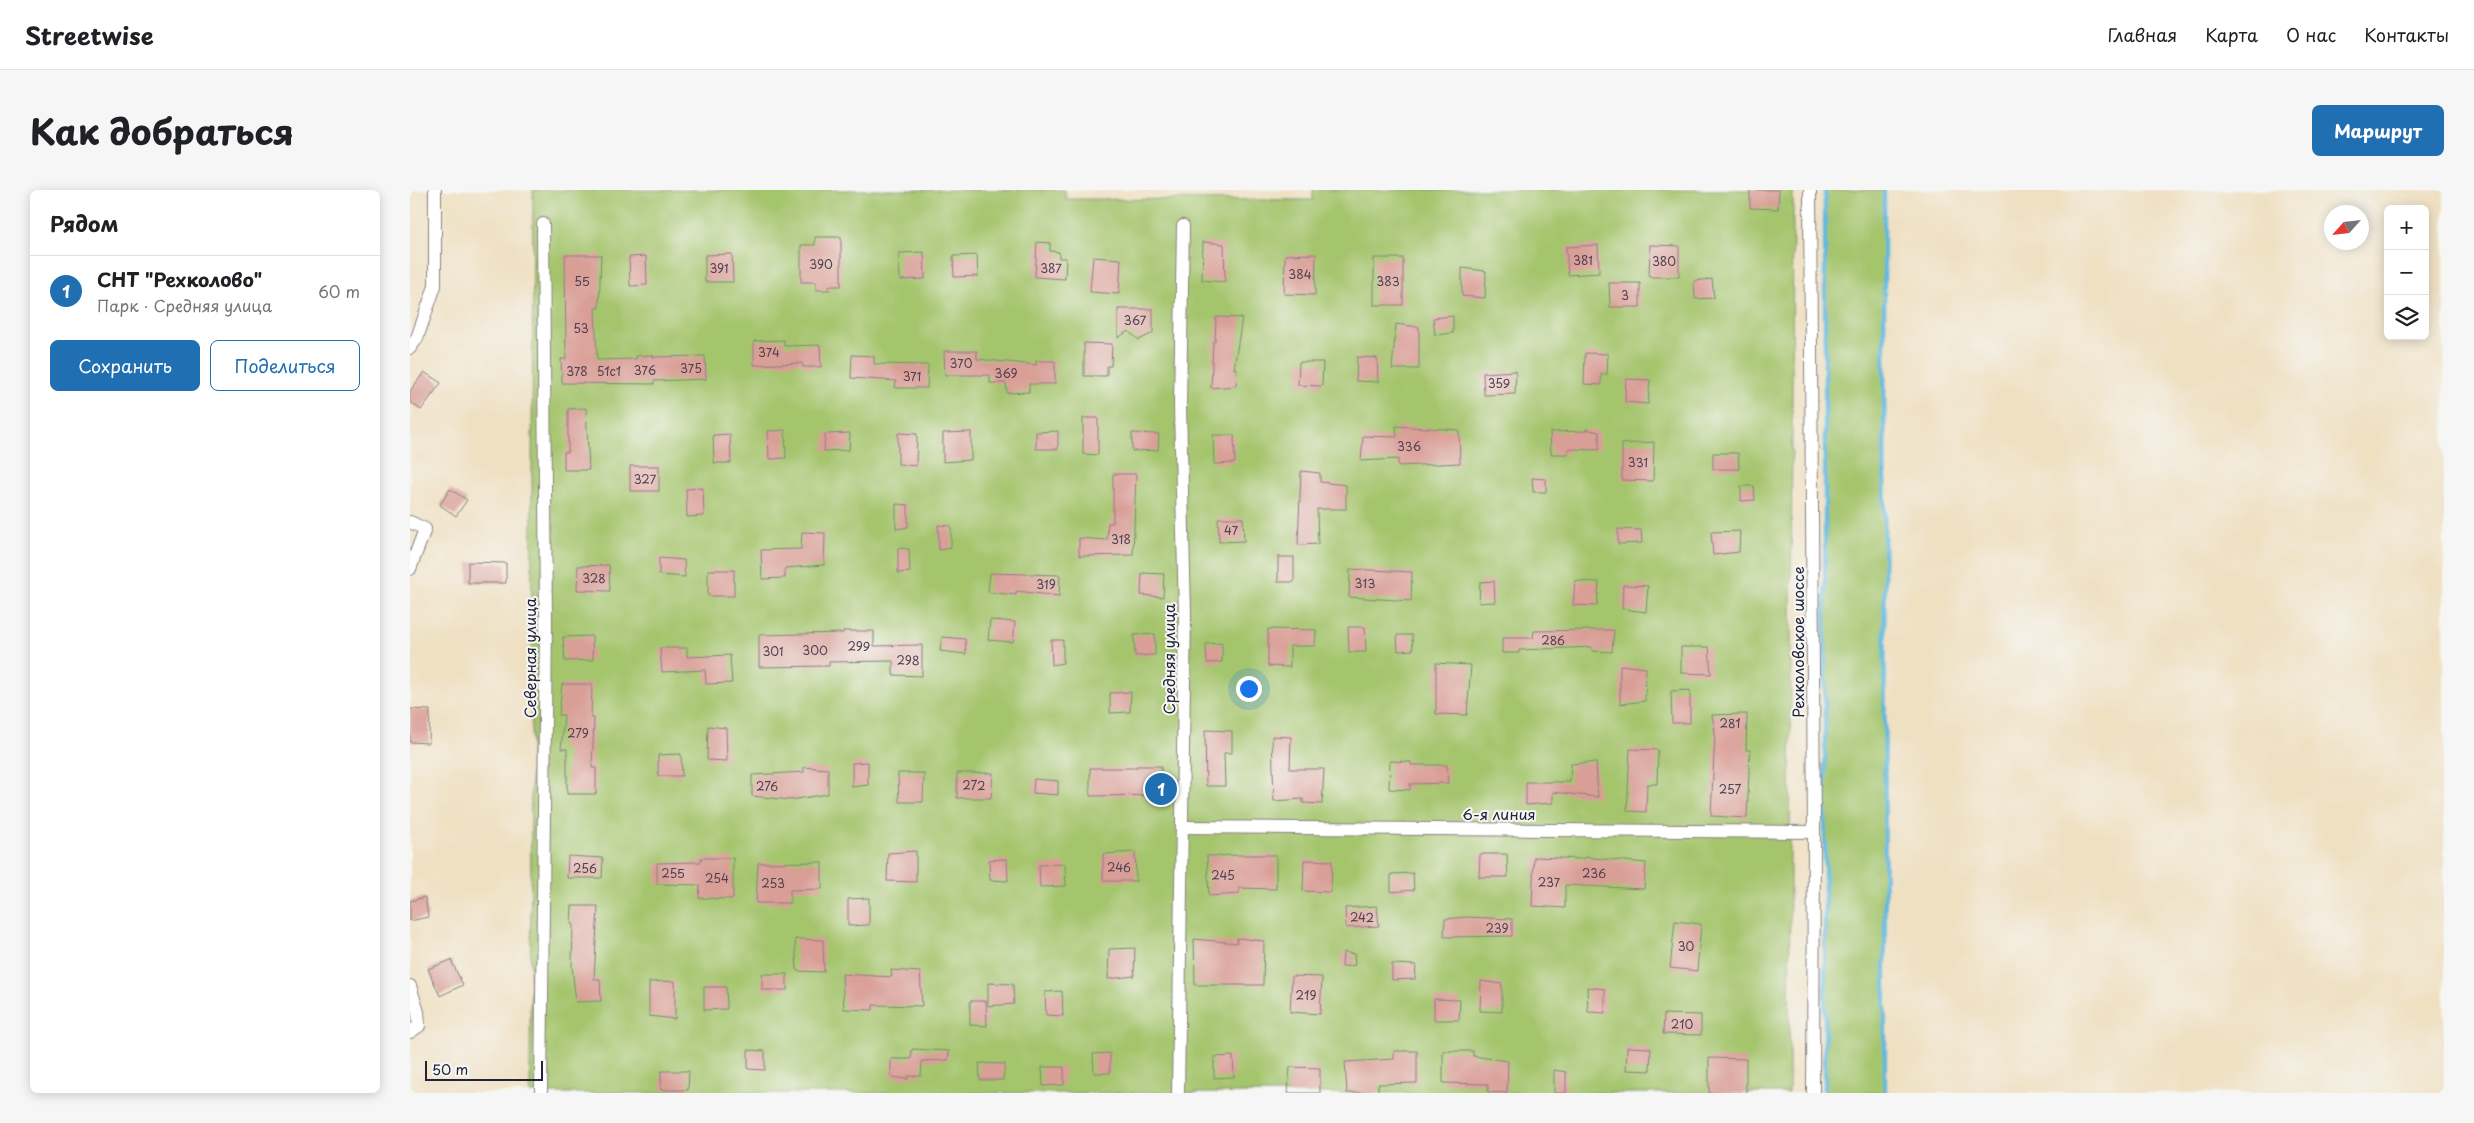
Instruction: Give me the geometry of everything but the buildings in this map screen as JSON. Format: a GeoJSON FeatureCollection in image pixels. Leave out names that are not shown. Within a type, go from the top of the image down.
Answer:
{"type":"FeatureCollection","features":[{"type":"Feature","properties":{"kind":"street"},"geometry":{"type":"LineString","coordinates":[[410,348],[417,338],[435,286],[435,190]]}},
{"type":"Feature","properties":{"kind":"street","name":"Рехколовское шоссе"},"geometry":{"type":"LineString","coordinates":[[1810,190],[1814,832],[1813,1093]]}},
{"type":"Feature","properties":{"kind":"street","name":"Северная улица"},"geometry":{"type":"LineString","coordinates":[[540,1093],[546,633],[543,224]]}},
{"type":"Feature","properties":{"kind":"street","name":"Средняя улица"},"geometry":{"type":"LineString","coordinates":[[1178,1093],[1183,827],[1184,614],[1180,406],[1183,226]]}},
{"type":"Feature","properties":{"kind":"street"},"geometry":{"type":"LineString","coordinates":[[410,522],[425,529],[410,569]]}},
{"type":"Feature","properties":{"kind":"street","name":"6-я линия"},"geometry":{"type":"LineString","coordinates":[[1183,827],[1814,832]]}},
{"type":"Feature","properties":{"kind":"street"},"geometry":{"type":"LineString","coordinates":[[410,986],[418,1012],[419,1026],[410,1032]]}},
{"type":"Feature","properties":{"kind":"green space"},"geometry":{"type":"Polygon","coordinates":[[[533,190],[1065,190],[1066,199],[1313,200],[1313,190],[1793,190],[1789,1093],[530,1093],[533,190]]]}},
{"type":"Feature","properties":{"kind":"green space"},"geometry":{"type":"Polygon","coordinates":[[[1825,190],[1884,190],[1885,1093],[1825,1093],[1825,190]]]}},
{"type":"Feature","properties":{"kind":"waterway"},"geometry":{"type":"LineString","coordinates":[[1825,190],[1825,1093]]}},
{"type":"Feature","properties":{"kind":"waterway"},"geometry":{"type":"LineString","coordinates":[[1884,190],[1885,1093]]}},
{"type":"Feature","properties":{"kind":"place","name":"СНТ \"Рехколово\""},"geometry":{"type":"Point","coordinates":[1161,789]}}]}
